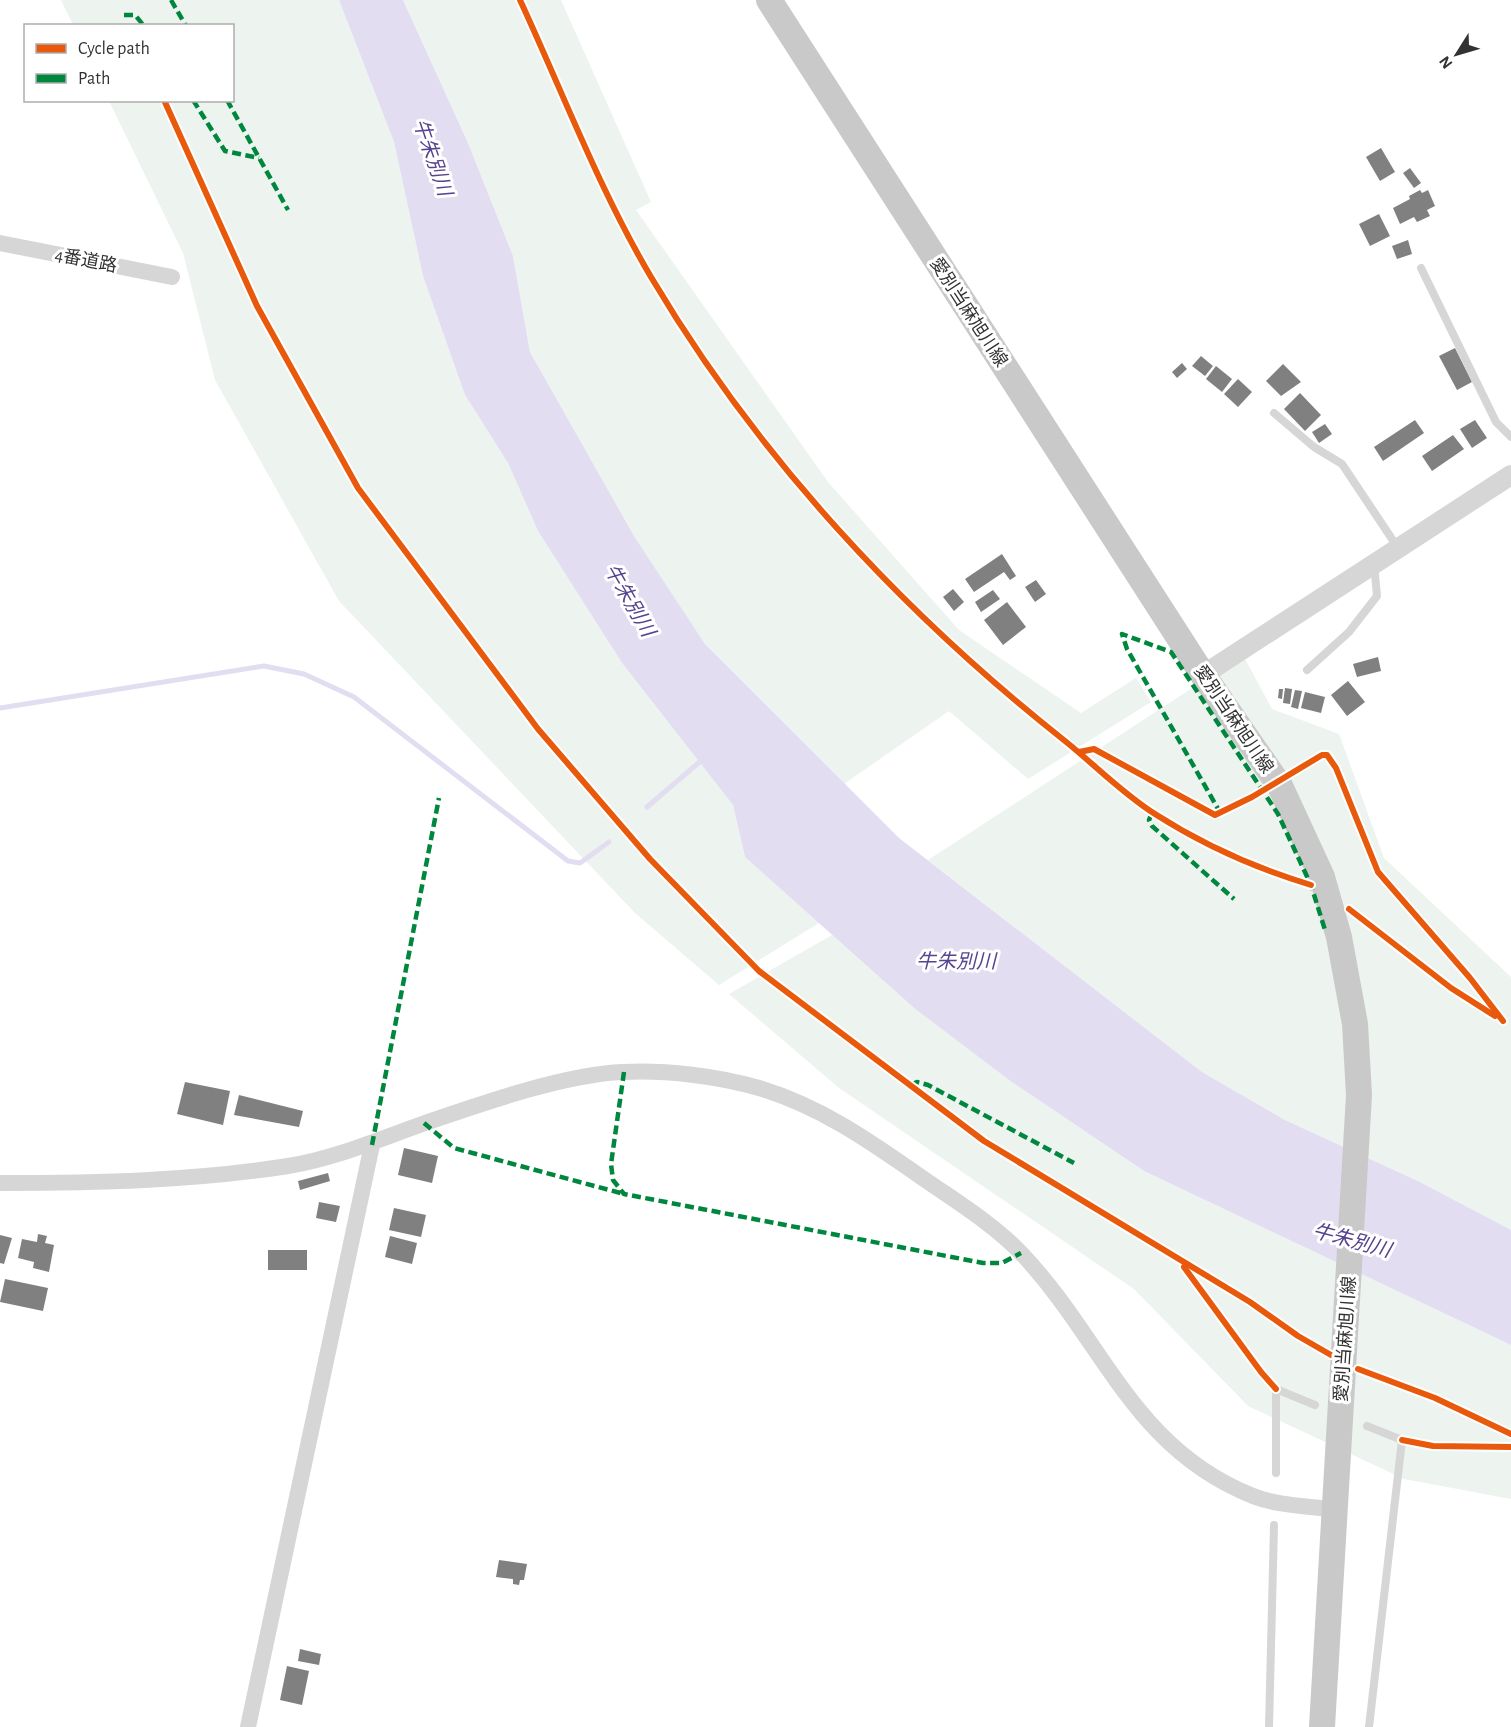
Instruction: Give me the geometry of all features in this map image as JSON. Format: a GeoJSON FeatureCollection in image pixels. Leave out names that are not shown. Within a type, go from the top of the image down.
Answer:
{"type":"FeatureCollection","features":[{"type":"Feature","properties":{"kind":"main road","name":"愛別当麻旭川線"},"geometry":{"type":"LineString","coordinates":[[769,0],[1203,675],[1280,786],[1322,877],[1340,938],[1355,1024],[1359,1095],[1322,1727]]}},
{"type":"Feature","properties":{"kind":"street","name":"4番道路"},"geometry":{"type":"LineString","coordinates":[[0,243],[172,277]]}},
{"type":"Feature","properties":{"kind":"street"},"geometry":{"type":"LineString","coordinates":[[1203,675],[1511,476]]}},
{"type":"Feature","properties":{"kind":"street"},"geometry":{"type":"LineString","coordinates":[[0,1183],[124,1183],[290,1166],[372,1145],[424,1123],[519,1094],[584,1077],[624,1072],[718,1079],[759,1089],[844,1124],[976,1214],[1021,1253],[1072,1317],[1140,1415],[1172,1447],[1201,1469],[1256,1497],[1335,1510]]}},
{"type":"Feature","properties":{"kind":"street"},"geometry":{"type":"LineString","coordinates":[[248,1727],[372,1145]]}},
{"type":"Feature","properties":{"kind":"lane"},"geometry":{"type":"LineString","coordinates":[[1421,268],[1496,422],[1511,437]]}},
{"type":"Feature","properties":{"kind":"lane"},"geometry":{"type":"LineString","coordinates":[[1274,413],[1314,447],[1342,464],[1398,549]]}},
{"type":"Feature","properties":{"kind":"lane"},"geometry":{"type":"LineString","coordinates":[[1306,670],[1349,632],[1377,596],[1374,564]]}},
{"type":"Feature","properties":{"kind":"lane"},"geometry":{"type":"LineString","coordinates":[[1276,1473],[1276,1389],[1315,1405]]}},
{"type":"Feature","properties":{"kind":"lane"},"geometry":{"type":"LineString","coordinates":[[1367,1426],[1402,1440],[1369,1727]]}},
{"type":"Feature","properties":{"kind":"lane"},"geometry":{"type":"LineString","coordinates":[[1269,1727],[1274,1525]]}},
{"type":"Feature","properties":{"kind":"shaded area"},"geometry":{"type":"Polygon","coordinates":[[[61,0],[339,0],[394,142],[423,276],[465,395],[508,463],[538,531],[622,663],[733,805],[745,857],[819,923],[719,985],[635,913],[339,601],[215,380],[183,253],[109,102],[234,102],[234,24],[73,24],[61,0]]]}},
{"type":"Feature","properties":{"kind":"shaded area"},"geometry":{"type":"Polygon","coordinates":[[[403,0],[561,0],[651,202],[636,210],[828,482],[959,630],[1081,713],[1136,678],[1151,702],[1028,779],[949,711],[844,784],[705,644],[634,536],[530,352],[513,256],[468,143],[403,0]]]}},
{"type":"Feature","properties":{"kind":"shaded area"},"geometry":{"type":"Polygon","coordinates":[[[1243,655],[1272,709],[1339,734],[1384,858],[1511,977],[1511,1230],[1420,1182],[1285,1120],[1202,1072],[928,860],[1243,655]]]}},
{"type":"Feature","properties":{"kind":"shaded area"},"geometry":{"type":"Polygon","coordinates":[[[832,935],[914,1008],[1009,1080],[1144,1171],[1511,1345],[1511,1499],[1404,1479],[1248,1406],[1134,1289],[839,1088],[729,994],[832,935]]]}},
{"type":"Feature","properties":{"kind":"water","name":"牛朱別川"},"geometry":{"type":"Polygon","coordinates":[[[339,0],[403,0],[468,143],[513,256],[530,352],[634,536],[705,644],[899,838],[1202,1072],[1285,1120],[1420,1182],[1511,1230],[1511,1345],[1144,1171],[1009,1080],[914,1008],[745,857],[733,805],[622,663],[538,531],[508,463],[465,395],[423,276],[394,142],[339,0]]]}},
{"type":"Feature","properties":{"kind":"building"},"geometry":{"type":"Polygon","coordinates":[[[1381,148],[1395,172],[1380,181],[1366,157],[1381,148]]]}},
{"type":"Feature","properties":{"kind":"building"},"geometry":{"type":"Polygon","coordinates":[[[1410,168],[1421,183],[1414,188],[1403,173],[1410,168]]]}},
{"type":"Feature","properties":{"kind":"building"},"geometry":{"type":"Polygon","coordinates":[[[1420,190],[1422,193],[1428,190],[1435,206],[1427,210],[1430,216],[1417,222],[1414,217],[1400,224],[1393,208],[1410,199],[1409,196],[1420,190]]]}},
{"type":"Feature","properties":{"kind":"building"},"geometry":{"type":"Polygon","coordinates":[[[1379,214],[1390,236],[1370,246],[1359,224],[1379,214]]]}},
{"type":"Feature","properties":{"kind":"building"},"geometry":{"type":"Polygon","coordinates":[[[1408,240],[1412,254],[1397,259],[1392,246],[1408,240]]]}},
{"type":"Feature","properties":{"kind":"building"},"geometry":{"type":"Polygon","coordinates":[[[1455,348],[1472,382],[1457,390],[1439,356],[1455,348]]]}},
{"type":"Feature","properties":{"kind":"building"},"geometry":{"type":"Polygon","coordinates":[[[1201,356],[1213,366],[1205,376],[1192,366],[1201,356]]]}},
{"type":"Feature","properties":{"kind":"building"},"geometry":{"type":"Polygon","coordinates":[[[1182,363],[1187,369],[1177,378],[1172,372],[1182,363]]]}},
{"type":"Feature","properties":{"kind":"building"},"geometry":{"type":"Polygon","coordinates":[[[1283,364],[1301,382],[1281,396],[1266,381],[1283,364]]]}},
{"type":"Feature","properties":{"kind":"building"},"geometry":{"type":"Polygon","coordinates":[[[1216,366],[1232,379],[1222,392],[1206,379],[1216,366]]]}},
{"type":"Feature","properties":{"kind":"building"},"geometry":{"type":"Polygon","coordinates":[[[1238,379],[1252,392],[1238,407],[1224,394],[1238,379]]]}},
{"type":"Feature","properties":{"kind":"building"},"geometry":{"type":"Polygon","coordinates":[[[1300,393],[1321,415],[1305,431],[1284,409],[1300,393]]]}},
{"type":"Feature","properties":{"kind":"building"},"geometry":{"type":"Polygon","coordinates":[[[1415,420],[1424,433],[1383,461],[1374,447],[1415,420]]]}},
{"type":"Feature","properties":{"kind":"building"},"geometry":{"type":"Polygon","coordinates":[[[1475,420],[1487,438],[1472,448],[1460,429],[1475,420]]]}},
{"type":"Feature","properties":{"kind":"building"},"geometry":{"type":"Polygon","coordinates":[[[1325,424],[1332,434],[1319,443],[1312,432],[1325,424]]]}},
{"type":"Feature","properties":{"kind":"building"},"geometry":{"type":"Polygon","coordinates":[[[1453,435],[1464,449],[1432,471],[1422,456],[1453,435]]]}},
{"type":"Feature","properties":{"kind":"building"},"geometry":{"type":"Polygon","coordinates":[[[1002,554],[1016,576],[1010,580],[1004,572],[974,592],[965,579],[1002,554]]]}},
{"type":"Feature","properties":{"kind":"building"},"geometry":{"type":"Polygon","coordinates":[[[1036,580],[1046,594],[1035,602],[1025,587],[1036,580]]]}},
{"type":"Feature","properties":{"kind":"building"},"geometry":{"type":"Polygon","coordinates":[[[953,589],[964,602],[954,611],[943,597],[953,589]]]}},
{"type":"Feature","properties":{"kind":"building"},"geometry":{"type":"Polygon","coordinates":[[[993,590],[1000,599],[981,612],[975,602],[993,590]]]}},
{"type":"Feature","properties":{"kind":"building"},"geometry":{"type":"Polygon","coordinates":[[[1007,602],[1026,627],[1003,645],[984,620],[1007,602]]]}},
{"type":"Feature","properties":{"kind":"building"},"geometry":{"type":"Polygon","coordinates":[[[1378,657],[1381,671],[1357,677],[1353,664],[1378,657]]]}},
{"type":"Feature","properties":{"kind":"building"},"geometry":{"type":"Polygon","coordinates":[[[1348,681],[1365,702],[1347,716],[1331,695],[1348,681]]]}},
{"type":"Feature","properties":{"kind":"building"},"geometry":{"type":"Polygon","coordinates":[[[1285,688],[1292,689],[1290,704],[1283,703],[1285,688]]]}},
{"type":"Feature","properties":{"kind":"building"},"geometry":{"type":"Polygon","coordinates":[[[1279,689],[1283,689],[1282,699],[1278,698],[1279,689]]]}},
{"type":"Feature","properties":{"kind":"building"},"geometry":{"type":"Polygon","coordinates":[[[1295,690],[1302,691],[1298,709],[1291,707],[1295,690]]]}},
{"type":"Feature","properties":{"kind":"building"},"geometry":{"type":"Polygon","coordinates":[[[1305,692],[1325,697],[1321,713],[1301,708],[1305,692]]]}},
{"type":"Feature","properties":{"kind":"building"},"geometry":{"type":"Polygon","coordinates":[[[185,1082],[230,1091],[223,1125],[177,1114],[185,1082]]]}},
{"type":"Feature","properties":{"kind":"building"},"geometry":{"type":"Polygon","coordinates":[[[239,1095],[303,1111],[299,1127],[234,1115],[239,1095]]]}},
{"type":"Feature","properties":{"kind":"building"},"geometry":{"type":"Polygon","coordinates":[[[404,1148],[438,1156],[432,1183],[398,1175],[404,1148]]]}},
{"type":"Feature","properties":{"kind":"building"},"geometry":{"type":"Polygon","coordinates":[[[328,1173],[330,1181],[300,1190],[298,1181],[328,1173]]]}},
{"type":"Feature","properties":{"kind":"building"},"geometry":{"type":"Polygon","coordinates":[[[319,1202],[340,1206],[336,1222],[316,1218],[319,1202]]]}},
{"type":"Feature","properties":{"kind":"building"},"geometry":{"type":"Polygon","coordinates":[[[394,1208],[426,1215],[421,1237],[389,1230],[394,1208]]]}},
{"type":"Feature","properties":{"kind":"building"},"geometry":{"type":"Polygon","coordinates":[[[38,1234],[47,1236],[45,1243],[54,1245],[49,1272],[33,1268],[34,1262],[18,1258],[22,1239],[37,1242],[38,1234]]]}},
{"type":"Feature","properties":{"kind":"building"},"geometry":{"type":"Polygon","coordinates":[[[0,1235],[12,1238],[4,1264],[0,1263],[0,1235]]]}},
{"type":"Feature","properties":{"kind":"building"},"geometry":{"type":"Polygon","coordinates":[[[390,1236],[417,1243],[412,1264],[385,1257],[390,1236]]]}},
{"type":"Feature","properties":{"kind":"building"},"geometry":{"type":"Polygon","coordinates":[[[268,1250],[307,1250],[307,1270],[268,1270],[268,1250]]]}},
{"type":"Feature","properties":{"kind":"building"},"geometry":{"type":"Polygon","coordinates":[[[5,1279],[48,1288],[43,1311],[0,1302],[5,1279]]]}},
{"type":"Feature","properties":{"kind":"building"},"geometry":{"type":"Polygon","coordinates":[[[499,1560],[527,1564],[524,1580],[520,1580],[519,1585],[513,1584],[513,1579],[496,1577],[499,1560]]]}},
{"type":"Feature","properties":{"kind":"building"},"geometry":{"type":"Polygon","coordinates":[[[300,1649],[321,1654],[319,1665],[298,1661],[300,1649]]]}},
{"type":"Feature","properties":{"kind":"building"},"geometry":{"type":"Polygon","coordinates":[[[287,1666],[309,1671],[302,1705],[280,1700],[287,1666]]]}},
{"type":"Feature","properties":{"kind":"waterway"},"geometry":{"type":"LineString","coordinates":[[0,708],[264,666],[304,674],[354,697],[568,861],[580,863],[609,842]]}},
{"type":"Feature","properties":{"kind":"waterway"},"geometry":{"type":"LineString","coordinates":[[647,807],[703,759]]}},
{"type":"Feature","properties":{"kind":"marked path"},"geometry":{"type":"LineString","coordinates":[[171,0],[185,24]]}},
{"type":"Feature","properties":{"kind":"marked path"},"geometry":{"type":"LineString","coordinates":[[124,15],[135,15],[142,24]]}},
{"type":"Feature","properties":{"kind":"marked path"},"geometry":{"type":"LineString","coordinates":[[194,102],[225,151],[259,158]]}},
{"type":"Feature","properties":{"kind":"marked path"},"geometry":{"type":"LineString","coordinates":[[228,102],[288,210]]}},
{"type":"Feature","properties":{"kind":"marked path"},"geometry":{"type":"LineString","coordinates":[[1221,814],[1127,649],[1122,634],[1171,652],[1278,814],[1311,885],[1325,930]]}},
{"type":"Feature","properties":{"kind":"marked path"},"geometry":{"type":"LineString","coordinates":[[372,1145],[439,798]]}},
{"type":"Feature","properties":{"kind":"marked path"},"geometry":{"type":"LineString","coordinates":[[1152,813],[1149,820],[1152,826],[1234,899]]}},
{"type":"Feature","properties":{"kind":"marked path"},"geometry":{"type":"LineString","coordinates":[[624,1072],[611,1164],[613,1180],[624,1194],[983,1263],[1002,1263],[1021,1253]]}},
{"type":"Feature","properties":{"kind":"marked path"},"geometry":{"type":"LineString","coordinates":[[911,1085],[917,1082],[928,1085],[1074,1163]]}},
{"type":"Feature","properties":{"kind":"marked path"},"geometry":{"type":"LineString","coordinates":[[424,1123],[454,1148],[624,1194]]}},
{"type":"Feature","properties":{"kind":"cycle path"},"geometry":{"type":"LineString","coordinates":[[520,0],[598,175],[651,277],[737,407],[837,528],[890,585],[946,639],[1132,798],[1173,825],[1211,845],[1251,863],[1311,885]]}},
{"type":"Feature","properties":{"kind":"cycle path"},"geometry":{"type":"LineString","coordinates":[[165,102],[257,306],[358,488],[538,729],[650,859],[759,971],[984,1141],[1250,1302],[1298,1336],[1331,1355]]}},
{"type":"Feature","properties":{"kind":"cycle path"},"geometry":{"type":"LineString","coordinates":[[1079,752],[1094,749],[1215,815],[1252,797],[1322,755],[1327,755],[1336,768],[1378,872],[1470,978],[1503,1021]]}},
{"type":"Feature","properties":{"kind":"cycle path"},"geometry":{"type":"LineString","coordinates":[[1349,909],[1451,988],[1495,1016]]}},
{"type":"Feature","properties":{"kind":"cycle path"},"geometry":{"type":"LineString","coordinates":[[1184,1267],[1276,1389]]}},
{"type":"Feature","properties":{"kind":"cycle path"},"geometry":{"type":"LineString","coordinates":[[1358,1369],[1435,1398],[1511,1434]]}},
{"type":"Feature","properties":{"kind":"cycle path"},"geometry":{"type":"LineString","coordinates":[[1402,1440],[1433,1446],[1511,1447]]}}]}
